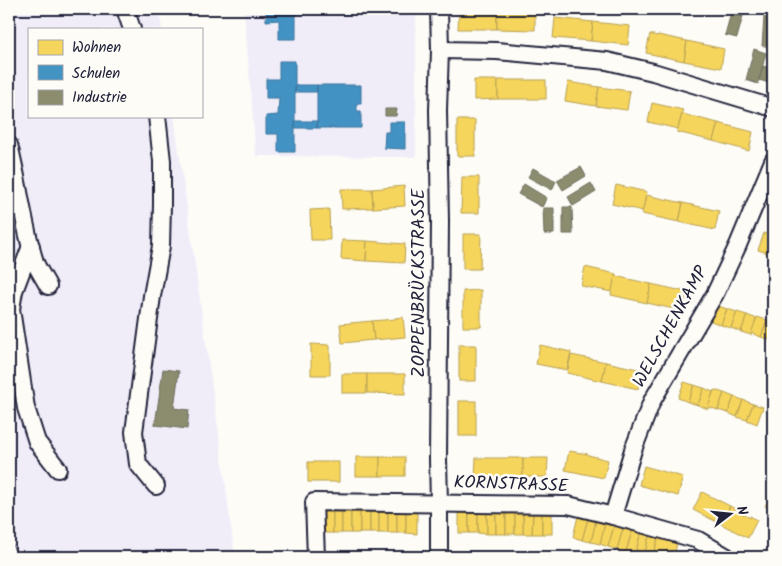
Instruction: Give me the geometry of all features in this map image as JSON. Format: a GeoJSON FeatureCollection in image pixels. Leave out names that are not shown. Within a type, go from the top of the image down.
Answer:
{"type":"FeatureCollection","features":[{"type":"Feature","properties":{"kind":"street"},"geometry":{"type":"LineString","coordinates":[[125,9],[132,28]]}},
{"type":"Feature","properties":{"kind":"street","name":"ZOPPENBRÜCKSTRASSE"},"geometry":{"type":"LineString","coordinates":[[439,9],[438,459],[440,557]]}},
{"type":"Feature","properties":{"kind":"street"},"geometry":{"type":"LineString","coordinates":[[440,50],[497,51],[607,61],[653,72],[773,108]]}},
{"type":"Feature","properties":{"kind":"street"},"geometry":{"type":"LineString","coordinates":[[156,486],[138,464],[134,432],[152,296],[161,246],[162,160],[157,118]]}},
{"type":"Feature","properties":{"kind":"street"},"geometry":{"type":"LineString","coordinates":[[9,145],[36,264],[48,286]]}},
{"type":"Feature","properties":{"kind":"street","name":"WELSCHENKAMP"},"geometry":{"type":"LineString","coordinates":[[613,516],[633,450],[652,401],[715,294],[773,161]]}},
{"type":"Feature","properties":{"kind":"street"},"geometry":{"type":"LineString","coordinates":[[32,246],[14,291],[11,309],[26,408],[37,442],[58,469]]}},
{"type":"Feature","properties":{"kind":"street","name":"KORNSTRASSE"},"geometry":{"type":"LineString","coordinates":[[316,557],[314,502],[568,505],[698,540],[727,557]]}},
{"type":"Feature","properties":{"kind":"shaded area"},"geometry":{"type":"Polygon","coordinates":[[[9,9],[159,9],[162,28],[28,28],[28,118],[174,118],[235,557],[9,557],[9,9]]]}},
{"type":"Feature","properties":{"kind":"shaded area"},"geometry":{"type":"Polygon","coordinates":[[[244,9],[416,9],[416,157],[256,156],[244,9]]]}},
{"type":"Feature","properties":{"kind":"building: Wohnen"},"geometry":{"type":"Polygon","coordinates":[[[459,9],[497,9],[497,29],[458,29],[459,9]]]}},
{"type":"Feature","properties":{"kind":"building: Wohnen"},"geometry":{"type":"Polygon","coordinates":[[[497,9],[535,10],[535,30],[497,29],[497,9]]]}},
{"type":"Feature","properties":{"kind":"building: Wohnen"},"geometry":{"type":"Polygon","coordinates":[[[555,18],[593,22],[591,41],[553,38],[555,18]]]}},
{"type":"Feature","properties":{"kind":"building: Wohnen"},"geometry":{"type":"Polygon","coordinates":[[[593,22],[630,26],[628,45],[591,41],[593,22]]]}},
{"type":"Feature","properties":{"kind":"building: Wohnen"},"geometry":{"type":"Polygon","coordinates":[[[650,34],[687,41],[684,61],[646,53],[650,34]]]}},
{"type":"Feature","properties":{"kind":"building: Wohnen"},"geometry":{"type":"Polygon","coordinates":[[[687,41],[724,49],[721,68],[684,61],[687,41]]]}},
{"type":"Feature","properties":{"kind":"building: Wohnen"},"geometry":{"type":"Polygon","coordinates":[[[474,80],[498,80],[498,99],[474,100],[474,80]]]}},
{"type":"Feature","properties":{"kind":"building: Wohnen"},"geometry":{"type":"Polygon","coordinates":[[[498,80],[546,80],[546,99],[498,99],[498,80]]]}},
{"type":"Feature","properties":{"kind":"building: Wohnen"},"geometry":{"type":"Polygon","coordinates":[[[568,82],[599,87],[596,106],[565,101],[568,82]]]}},
{"type":"Feature","properties":{"kind":"building: Wohnen"},"geometry":{"type":"Polygon","coordinates":[[[599,87],[630,91],[627,110],[596,106],[599,87]]]}},
{"type":"Feature","properties":{"kind":"building: Wohnen"},"geometry":{"type":"Polygon","coordinates":[[[652,103],[683,110],[678,129],[648,122],[652,103]]]}},
{"type":"Feature","properties":{"kind":"building: Wohnen"},"geometry":{"type":"Polygon","coordinates":[[[682,114],[718,123],[713,141],[677,132],[682,114]]]}},
{"type":"Feature","properties":{"kind":"building: Wohnen"},"geometry":{"type":"Polygon","coordinates":[[[457,120],[475,120],[475,156],[457,156],[457,120]]]}},
{"type":"Feature","properties":{"kind":"building: Wohnen"},"geometry":{"type":"Polygon","coordinates":[[[718,123],[753,132],[749,151],[713,141],[718,123]]]}},
{"type":"Feature","properties":{"kind":"building: Wohnen"},"geometry":{"type":"Polygon","coordinates":[[[462,177],[479,177],[479,213],[461,213],[462,177]]]}},
{"type":"Feature","properties":{"kind":"building: Wohnen"},"geometry":{"type":"Polygon","coordinates":[[[616,185],[647,192],[643,211],[612,204],[616,185]]]}},
{"type":"Feature","properties":{"kind":"building: Wohnen"},"geometry":{"type":"Polygon","coordinates":[[[404,186],[405,206],[373,208],[372,189],[404,186]]]}},
{"type":"Feature","properties":{"kind":"building: Wohnen"},"geometry":{"type":"Polygon","coordinates":[[[341,189],[372,189],[373,208],[342,209],[341,189]]]}},
{"type":"Feature","properties":{"kind":"building: Wohnen"},"geometry":{"type":"Polygon","coordinates":[[[646,195],[683,203],[679,222],[642,214],[646,195]]]}},
{"type":"Feature","properties":{"kind":"building: Wohnen"},"geometry":{"type":"Polygon","coordinates":[[[683,203],[719,211],[715,230],[679,222],[683,203]]]}},
{"type":"Feature","properties":{"kind":"building: Wohnen"},"geometry":{"type":"Polygon","coordinates":[[[329,209],[330,240],[311,240],[310,210],[329,209]]]}},
{"type":"Feature","properties":{"kind":"building: Wohnen"},"geometry":{"type":"Polygon","coordinates":[[[764,233],[773,236],[768,253],[758,250],[764,233]]]}},
{"type":"Feature","properties":{"kind":"building: Wohnen"},"geometry":{"type":"Polygon","coordinates":[[[463,234],[481,234],[480,269],[463,269],[463,234]]]}},
{"type":"Feature","properties":{"kind":"building: Wohnen"},"geometry":{"type":"Polygon","coordinates":[[[342,240],[367,241],[366,261],[341,259],[342,240]]]}},
{"type":"Feature","properties":{"kind":"building: Wohnen"},"geometry":{"type":"Polygon","coordinates":[[[367,241],[405,244],[404,263],[366,261],[367,241]]]}},
{"type":"Feature","properties":{"kind":"building: Wohnen"},"geometry":{"type":"Polygon","coordinates":[[[585,267],[616,274],[612,292],[581,286],[585,267]]]}},
{"type":"Feature","properties":{"kind":"building: Wohnen"},"geometry":{"type":"Polygon","coordinates":[[[615,276],[651,284],[647,303],[611,295],[615,276]]]}},
{"type":"Feature","properties":{"kind":"building: Wohnen"},"geometry":{"type":"Polygon","coordinates":[[[651,284],[687,292],[683,311],[647,303],[651,284]]]}},
{"type":"Feature","properties":{"kind":"building: Wohnen"},"geometry":{"type":"Polygon","coordinates":[[[481,290],[481,327],[463,327],[463,291],[481,290]]]}},
{"type":"Feature","properties":{"kind":"building: Wohnen"},"geometry":{"type":"Polygon","coordinates":[[[716,305],[727,309],[721,325],[711,321],[716,305]]]}},
{"type":"Feature","properties":{"kind":"building: Wohnen"},"geometry":{"type":"Polygon","coordinates":[[[727,309],[737,312],[731,328],[721,325],[727,309]]]}},
{"type":"Feature","properties":{"kind":"building: Wohnen"},"geometry":{"type":"Polygon","coordinates":[[[737,312],[747,315],[741,332],[731,328],[737,312]]]}},
{"type":"Feature","properties":{"kind":"building: Wohnen"},"geometry":{"type":"Polygon","coordinates":[[[747,315],[757,319],[751,335],[741,332],[747,315]]]}},
{"type":"Feature","properties":{"kind":"building: Wohnen"},"geometry":{"type":"Polygon","coordinates":[[[403,317],[405,337],[374,340],[372,321],[403,317]]]}},
{"type":"Feature","properties":{"kind":"building: Wohnen"},"geometry":{"type":"Polygon","coordinates":[[[757,317],[767,320],[761,337],[751,333],[757,317]]]}},
{"type":"Feature","properties":{"kind":"building: Wohnen"},"geometry":{"type":"Polygon","coordinates":[[[767,320],[773,322],[771,340],[761,337],[767,320]]]}},
{"type":"Feature","properties":{"kind":"building: Wohnen"},"geometry":{"type":"Polygon","coordinates":[[[372,321],[374,340],[342,343],[340,324],[372,321]]]}},
{"type":"Feature","properties":{"kind":"building: Wohnen"},"geometry":{"type":"Polygon","coordinates":[[[311,344],[330,345],[330,375],[311,375],[311,344]]]}},
{"type":"Feature","properties":{"kind":"building: Wohnen"},"geometry":{"type":"Polygon","coordinates":[[[459,345],[476,345],[476,381],[459,381],[459,345]]]}},
{"type":"Feature","properties":{"kind":"building: Wohnen"},"geometry":{"type":"Polygon","coordinates":[[[540,345],[571,352],[567,370],[536,364],[540,345]]]}},
{"type":"Feature","properties":{"kind":"building: Wohnen"},"geometry":{"type":"Polygon","coordinates":[[[571,355],[606,362],[602,381],[567,373],[571,355]]]}},
{"type":"Feature","properties":{"kind":"building: Wohnen"},"geometry":{"type":"Polygon","coordinates":[[[606,362],[642,370],[638,389],[602,381],[606,362]]]}},
{"type":"Feature","properties":{"kind":"building: Wohnen"},"geometry":{"type":"Polygon","coordinates":[[[342,374],[367,374],[367,393],[342,393],[342,374]]]}},
{"type":"Feature","properties":{"kind":"building: Wohnen"},"geometry":{"type":"Polygon","coordinates":[[[367,374],[405,374],[405,394],[367,393],[367,374]]]}},
{"type":"Feature","properties":{"kind":"building: Wohnen"},"geometry":{"type":"Polygon","coordinates":[[[684,382],[694,385],[688,402],[678,398],[684,382]]]}},
{"type":"Feature","properties":{"kind":"building: Wohnen"},"geometry":{"type":"Polygon","coordinates":[[[694,385],[704,388],[698,405],[688,402],[694,385]]]}},
{"type":"Feature","properties":{"kind":"building: Wohnen"},"geometry":{"type":"Polygon","coordinates":[[[704,388],[713,392],[708,409],[698,405],[704,388]]]}},
{"type":"Feature","properties":{"kind":"building: Wohnen"},"geometry":{"type":"Polygon","coordinates":[[[714,390],[724,393],[718,410],[708,407],[714,390]]]}},
{"type":"Feature","properties":{"kind":"building: Wohnen"},"geometry":{"type":"Polygon","coordinates":[[[724,393],[734,397],[728,413],[718,410],[724,393]]]}},
{"type":"Feature","properties":{"kind":"building: Wohnen"},"geometry":{"type":"Polygon","coordinates":[[[734,397],[743,400],[737,417],[728,413],[734,397]]]}},
{"type":"Feature","properties":{"kind":"building: Wohnen"},"geometry":{"type":"Polygon","coordinates":[[[743,400],[753,404],[747,420],[737,417],[743,400]]]}},
{"type":"Feature","properties":{"kind":"building: Wohnen"},"geometry":{"type":"Polygon","coordinates":[[[459,401],[476,401],[476,436],[459,436],[459,401]]]}},
{"type":"Feature","properties":{"kind":"building: Wohnen"},"geometry":{"type":"Polygon","coordinates":[[[753,404],[763,407],[757,424],[747,420],[753,404]]]}},
{"type":"Feature","properties":{"kind":"building: Wohnen"},"geometry":{"type":"Polygon","coordinates":[[[569,451],[608,460],[604,478],[565,470],[569,451]]]}},
{"type":"Feature","properties":{"kind":"building: Wohnen"},"geometry":{"type":"Polygon","coordinates":[[[356,457],[380,457],[380,476],[356,476],[356,457]]]}},
{"type":"Feature","properties":{"kind":"building: Wohnen"},"geometry":{"type":"Polygon","coordinates":[[[380,457],[405,457],[405,476],[380,476],[380,457]]]}},
{"type":"Feature","properties":{"kind":"building: Wohnen"},"geometry":{"type":"Polygon","coordinates":[[[476,458],[523,458],[523,477],[475,477],[476,458]]]}},
{"type":"Feature","properties":{"kind":"building: Wohnen"},"geometry":{"type":"Polygon","coordinates":[[[523,458],[548,458],[547,477],[523,477],[523,458]]]}},
{"type":"Feature","properties":{"kind":"building: Wohnen"},"geometry":{"type":"Polygon","coordinates":[[[308,462],[339,462],[339,482],[308,482],[308,462]]]}},
{"type":"Feature","properties":{"kind":"building: Wohnen"},"geometry":{"type":"Polygon","coordinates":[[[644,466],[683,477],[678,496],[639,485],[644,466]]]}},
{"type":"Feature","properties":{"kind":"building: Wohnen"},"geometry":{"type":"Polygon","coordinates":[[[702,492],[730,506],[721,524],[693,510],[702,492]]]}},
{"type":"Feature","properties":{"kind":"building: Wohnen"},"geometry":{"type":"Polygon","coordinates":[[[773,492],[773,510],[765,506],[773,492]]]}},
{"type":"Feature","properties":{"kind":"building: Wohnen"},"geometry":{"type":"Polygon","coordinates":[[[730,506],[757,520],[748,538],[721,524],[730,506]]]}},
{"type":"Feature","properties":{"kind":"building: Wohnen"},"geometry":{"type":"Polygon","coordinates":[[[323,512],[333,512],[333,533],[323,533],[323,512]]]}},
{"type":"Feature","properties":{"kind":"building: Wohnen"},"geometry":{"type":"Polygon","coordinates":[[[333,512],[342,512],[342,533],[333,533],[333,512]]]}},
{"type":"Feature","properties":{"kind":"building: Wohnen"},"geometry":{"type":"Polygon","coordinates":[[[342,512],[351,512],[351,533],[342,533],[342,512]]]}},
{"type":"Feature","properties":{"kind":"building: Wohnen"},"geometry":{"type":"Polygon","coordinates":[[[351,512],[360,512],[360,533],[351,533],[351,512]]]}},
{"type":"Feature","properties":{"kind":"building: Wohnen"},"geometry":{"type":"Polygon","coordinates":[[[360,512],[370,512],[370,533],[360,533],[360,512]]]}},
{"type":"Feature","properties":{"kind":"building: Wohnen"},"geometry":{"type":"Polygon","coordinates":[[[370,512],[379,512],[379,533],[370,533],[370,512]]]}},
{"type":"Feature","properties":{"kind":"building: Wohnen"},"geometry":{"type":"Polygon","coordinates":[[[379,512],[388,512],[388,533],[379,533],[379,512]]]}},
{"type":"Feature","properties":{"kind":"building: Wohnen"},"geometry":{"type":"Polygon","coordinates":[[[388,512],[397,512],[397,533],[388,533],[388,512]]]}},
{"type":"Feature","properties":{"kind":"building: Wohnen"},"geometry":{"type":"Polygon","coordinates":[[[397,512],[406,512],[406,533],[397,533],[397,512]]]}},
{"type":"Feature","properties":{"kind":"building: Wohnen"},"geometry":{"type":"Polygon","coordinates":[[[406,512],[417,512],[417,534],[406,533],[406,512]]]}},
{"type":"Feature","properties":{"kind":"building: Wohnen"},"geometry":{"type":"Polygon","coordinates":[[[459,512],[469,512],[469,533],[459,533],[459,512]]]}},
{"type":"Feature","properties":{"kind":"building: Wohnen"},"geometry":{"type":"Polygon","coordinates":[[[469,512],[478,512],[478,533],[469,533],[469,512]]]}},
{"type":"Feature","properties":{"kind":"building: Wohnen"},"geometry":{"type":"Polygon","coordinates":[[[478,512],[487,512],[487,534],[478,533],[478,512]]]}},
{"type":"Feature","properties":{"kind":"building: Wohnen"},"geometry":{"type":"Polygon","coordinates":[[[487,512],[496,512],[496,534],[487,534],[487,512]]]}},
{"type":"Feature","properties":{"kind":"building: Wohnen"},"geometry":{"type":"Polygon","coordinates":[[[496,512],[506,513],[506,534],[496,534],[496,512]]]}},
{"type":"Feature","properties":{"kind":"building: Wohnen"},"geometry":{"type":"Polygon","coordinates":[[[533,512],[542,513],[542,534],[532,534],[533,512]]]}},
{"type":"Feature","properties":{"kind":"building: Wohnen"},"geometry":{"type":"Polygon","coordinates":[[[533,512],[532,534],[523,534],[523,513],[533,512]]]}},
{"type":"Feature","properties":{"kind":"building: Wohnen"},"geometry":{"type":"Polygon","coordinates":[[[506,513],[515,513],[515,534],[506,534],[506,513]]]}},
{"type":"Feature","properties":{"kind":"building: Wohnen"},"geometry":{"type":"Polygon","coordinates":[[[515,513],[523,513],[523,534],[515,534],[515,513]]]}},
{"type":"Feature","properties":{"kind":"building: Wohnen"},"geometry":{"type":"Polygon","coordinates":[[[542,513],[552,513],[552,534],[542,534],[542,513]]]}},
{"type":"Feature","properties":{"kind":"building: Wohnen"},"geometry":{"type":"Polygon","coordinates":[[[578,516],[588,519],[582,540],[573,537],[578,516]]]}},
{"type":"Feature","properties":{"kind":"building: Wohnen"},"geometry":{"type":"Polygon","coordinates":[[[588,519],[596,521],[591,542],[582,540],[588,519]]]}},
{"type":"Feature","properties":{"kind":"building: Wohnen"},"geometry":{"type":"Polygon","coordinates":[[[596,521],[605,524],[600,544],[591,542],[596,521]]]}},
{"type":"Feature","properties":{"kind":"building: Wohnen"},"geometry":{"type":"Polygon","coordinates":[[[605,524],[614,526],[608,547],[600,544],[605,524]]]}},
{"type":"Feature","properties":{"kind":"building: Wohnen"},"geometry":{"type":"Polygon","coordinates":[[[614,526],[623,529],[617,550],[608,547],[614,526]]]}},
{"type":"Feature","properties":{"kind":"building: Wohnen"},"geometry":{"type":"Polygon","coordinates":[[[623,529],[632,531],[626,552],[617,550],[623,529]]]}},
{"type":"Feature","properties":{"kind":"building: Wohnen"},"geometry":{"type":"Polygon","coordinates":[[[632,531],[641,533],[635,554],[626,552],[632,531]]]}},
{"type":"Feature","properties":{"kind":"building: Wohnen"},"geometry":{"type":"Polygon","coordinates":[[[641,533],[649,536],[644,557],[635,554],[641,533]]]}},
{"type":"Feature","properties":{"kind":"building: Wohnen"},"geometry":{"type":"Polygon","coordinates":[[[649,536],[658,538],[653,557],[644,557],[649,536]]]}},
{"type":"Feature","properties":{"kind":"building: Wohnen"},"geometry":{"type":"Polygon","coordinates":[[[658,538],[677,543],[674,557],[653,557],[658,538]]]}},
{"type":"Feature","properties":{"kind":"building: Schulen"},"geometry":{"type":"Polygon","coordinates":[[[266,9],[296,9],[296,39],[279,39],[279,20],[266,21],[266,9]]]}},
{"type":"Feature","properties":{"kind":"building: Schulen"},"geometry":{"type":"Polygon","coordinates":[[[296,9],[317,9],[317,14],[296,14],[296,9]]]}},
{"type":"Feature","properties":{"kind":"building: Schulen"},"geometry":{"type":"Polygon","coordinates":[[[317,9],[361,9],[361,14],[317,14],[317,9]]]}},
{"type":"Feature","properties":{"kind":"building: Schulen"},"geometry":{"type":"Polygon","coordinates":[[[279,61],[295,61],[295,152],[278,152],[278,134],[266,134],[266,116],[278,115],[279,98],[266,98],[266,79],[279,79],[279,61]]]}},
{"type":"Feature","properties":{"kind":"building: Schulen"},"geometry":{"type":"Polygon","coordinates":[[[296,85],[317,85],[317,92],[295,92],[296,85]]]}},
{"type":"Feature","properties":{"kind":"building: Schulen"},"geometry":{"type":"Polygon","coordinates":[[[317,85],[361,85],[361,103],[357,103],[357,111],[361,111],[361,128],[317,128],[317,85]]]}},
{"type":"Feature","properties":{"kind":"building: Schulen"},"geometry":{"type":"Polygon","coordinates":[[[295,121],[317,121],[317,128],[295,128],[295,121]]]}},
{"type":"Feature","properties":{"kind":"building: Schulen"},"geometry":{"type":"Polygon","coordinates":[[[389,122],[405,122],[405,149],[384,148],[385,132],[389,132],[389,122]]]}},
{"type":"Feature","properties":{"kind":"building: Industrie"},"geometry":{"type":"Polygon","coordinates":[[[732,9],[744,12],[737,38],[725,35],[732,9]]]}},
{"type":"Feature","properties":{"kind":"building: Industrie"},"geometry":{"type":"Polygon","coordinates":[[[764,17],[773,19],[773,46],[762,46],[764,17]]]}},
{"type":"Feature","properties":{"kind":"building: Industrie"},"geometry":{"type":"Polygon","coordinates":[[[754,49],[766,53],[758,84],[746,80],[754,49]]]}},
{"type":"Feature","properties":{"kind":"building: Industrie"},"geometry":{"type":"Polygon","coordinates":[[[763,66],[770,68],[769,72],[772,73],[769,83],[759,80],[763,66]]]}},
{"type":"Feature","properties":{"kind":"building: Industrie"},"geometry":{"type":"Polygon","coordinates":[[[385,109],[397,109],[396,116],[385,116],[385,109]]]}},
{"type":"Feature","properties":{"kind":"building: Industrie"},"geometry":{"type":"Polygon","coordinates":[[[581,167],[586,176],[563,190],[557,180],[581,167]]]}},
{"type":"Feature","properties":{"kind":"building: Industrie"},"geometry":{"type":"Polygon","coordinates":[[[533,168],[556,181],[552,190],[528,177],[533,168]]]}},
{"type":"Feature","properties":{"kind":"building: Industrie"},"geometry":{"type":"Polygon","coordinates":[[[591,183],[596,192],[573,206],[568,197],[591,183]]]}},
{"type":"Feature","properties":{"kind":"building: Industrie"},"geometry":{"type":"Polygon","coordinates":[[[524,184],[547,198],[542,207],[518,194],[524,184]]]}},
{"type":"Feature","properties":{"kind":"building: Industrie"},"geometry":{"type":"Polygon","coordinates":[[[563,207],[572,207],[573,234],[563,234],[563,207]]]}},
{"type":"Feature","properties":{"kind":"building: Industrie"},"geometry":{"type":"Polygon","coordinates":[[[543,208],[554,208],[554,234],[544,234],[543,208]]]}},
{"type":"Feature","properties":{"kind":"building: Industrie"},"geometry":{"type":"Polygon","coordinates":[[[163,369],[179,371],[174,408],[189,410],[187,429],[155,425],[163,369]]]}},
{"type":"Feature","properties":{"kind":"railway"},"geometry":{"type":"LineString","coordinates":[[9,543],[15,557]]}}]}
